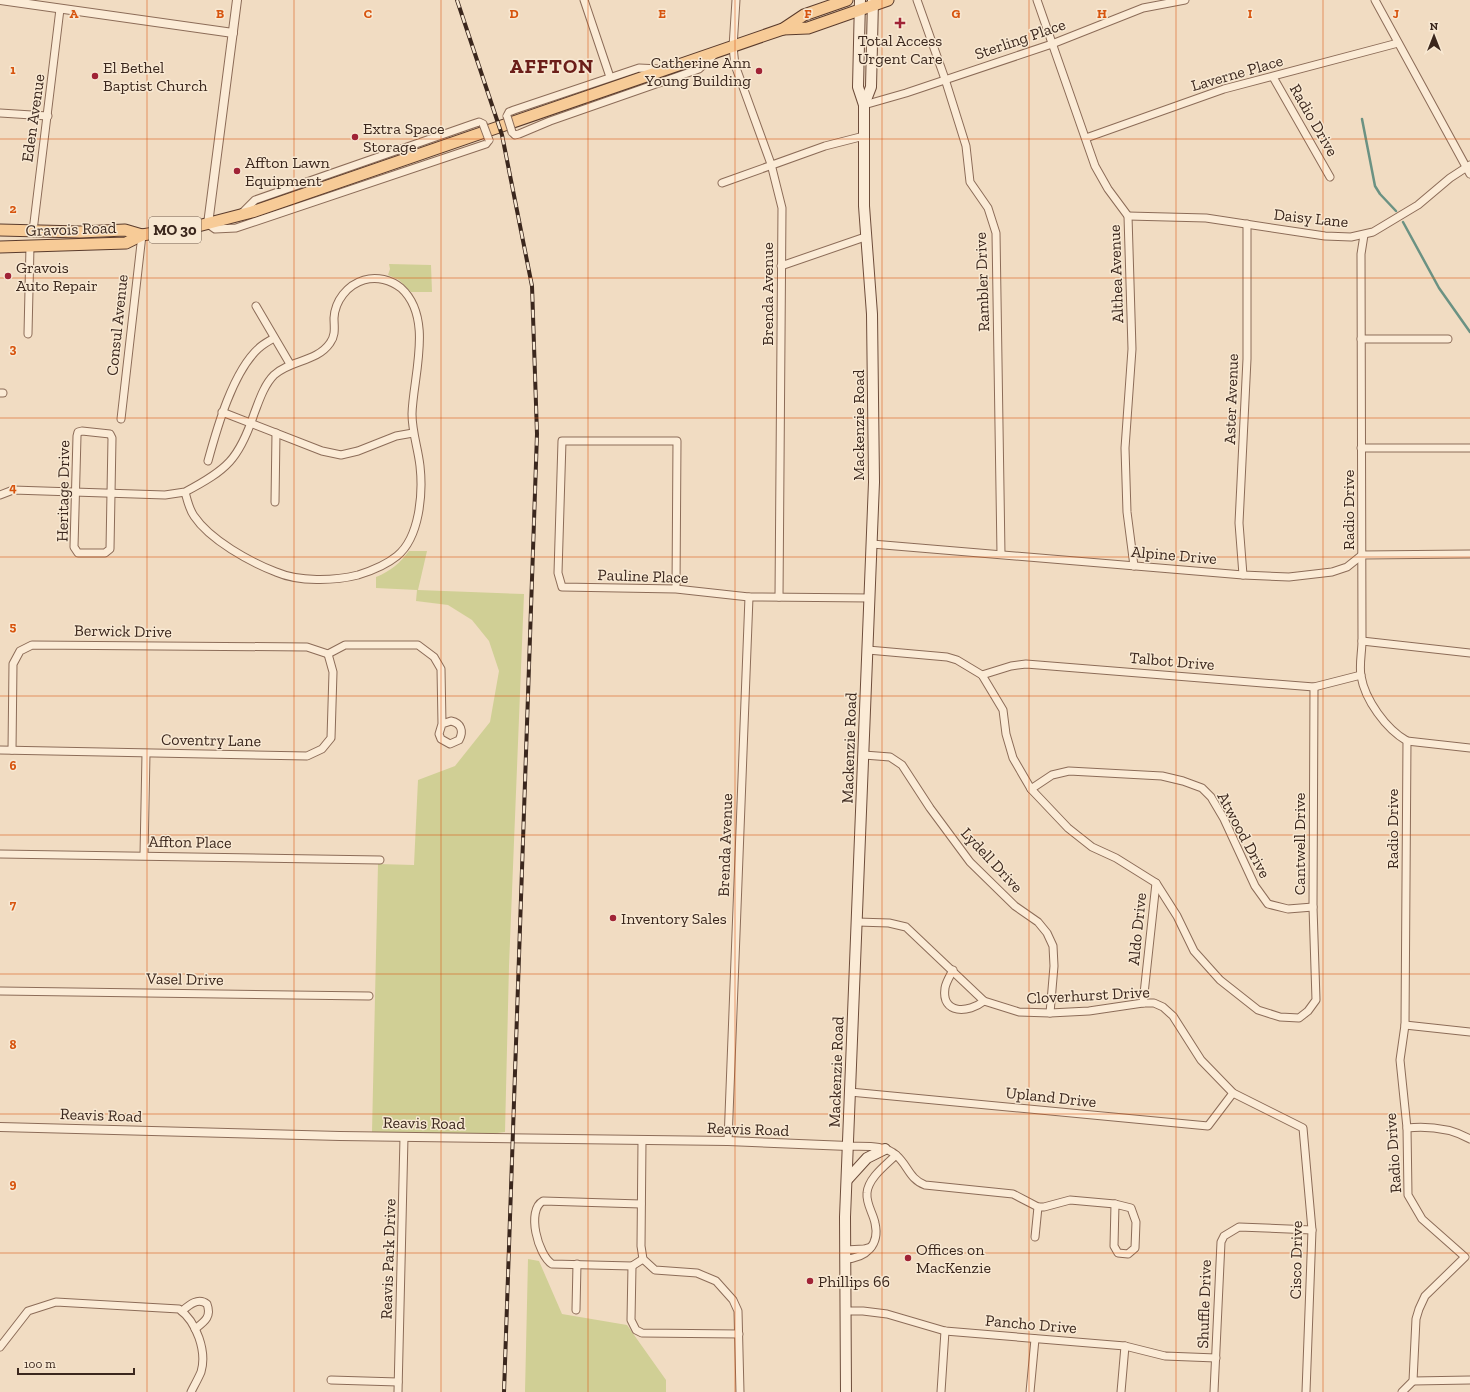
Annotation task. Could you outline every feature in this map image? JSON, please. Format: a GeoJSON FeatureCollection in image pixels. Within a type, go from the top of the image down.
{"type":"FeatureCollection","features":[{"type":"Feature","properties":{"kind":"main road","name":"Gravois Road"},"geometry":{"type":"LineString","coordinates":[[0,247],[126,243],[142,235],[208,224],[238,217],[733,47],[783,29],[804,15],[847,0]]}},
{"type":"Feature","properties":{"kind":"main road","name":"Gravois Road"},"geometry":{"type":"LineString","coordinates":[[783,29],[808,28],[860,5],[888,0]]}},
{"type":"Feature","properties":{"kind":"main road","name":"Mackenzie Road"},"geometry":{"type":"LineString","coordinates":[[864,105],[871,87],[873,3]]}},
{"type":"Feature","properties":{"kind":"main road","name":"Mackenzie Road"},"geometry":{"type":"LineString","coordinates":[[846,1392],[845,1254],[848,1146],[874,482],[872,335],[865,237],[864,105],[858,87],[860,5]]}},
{"type":"Feature","properties":{"kind":"main road","name":"Gravois Road"},"geometry":{"type":"LineString","coordinates":[[0,230],[80,232],[125,230],[142,235]]}},
{"type":"Feature","properties":{"kind":"main road"},"geometry":{"type":"LineString","coordinates":[[847,1180],[867,1158],[885,1149]]}},
{"type":"Feature","properties":{"kind":"street"},"geometry":{"type":"LineString","coordinates":[[0,0],[233,33]]}},
{"type":"Feature","properties":{"kind":"street"},"geometry":{"type":"LineString","coordinates":[[208,224],[237,0]]}},
{"type":"Feature","properties":{"kind":"street"},"geometry":{"type":"LineString","coordinates":[[584,0],[610,77]]}},
{"type":"Feature","properties":{"kind":"street","name":"Brenda Avenue"},"geometry":{"type":"LineString","coordinates":[[736,0],[733,47],[735,65],[771,164],[782,208],[779,597]]}},
{"type":"Feature","properties":{"kind":"street","name":"Rambler Drive"},"geometry":{"type":"LineString","coordinates":[[917,0],[945,79],[966,146],[970,182],[988,208],[996,233],[1001,554]]}},
{"type":"Feature","properties":{"kind":"street","name":"Althea Avenue"},"geometry":{"type":"LineString","coordinates":[[1037,0],[1095,166],[1108,189],[1128,216],[1132,349],[1126,455],[1127,512],[1134,566]]}},
{"type":"Feature","properties":{"kind":"street","name":"Sterling Place"},"geometry":{"type":"LineString","coordinates":[[864,105],[906,93],[1052,44],[1143,8],[1184,0]]}},
{"type":"Feature","properties":{"kind":"street"},"geometry":{"type":"LineString","coordinates":[[1375,0],[1468,166],[1470,174]]}},
{"type":"Feature","properties":{"kind":"street","name":"Eden Avenue"},"geometry":{"type":"LineString","coordinates":[[33,231],[60,9]]}},
{"type":"Feature","properties":{"kind":"street","name":"Laverne Place"},"geometry":{"type":"LineString","coordinates":[[1086,138],[1202,96],[1398,43]]}},
{"type":"Feature","properties":{"kind":"street","name":"Gravois Road"},"geometry":{"type":"LineString","coordinates":[[666,70],[639,68],[509,112],[507,116],[512,132],[519,134],[550,121],[699,69],[717,52]]}},
{"type":"Feature","properties":{"kind":"street","name":"Radio Drive"},"geometry":{"type":"LineString","coordinates":[[1273,77],[1330,177]]}},
{"type":"Feature","properties":{"kind":"street"},"geometry":{"type":"LineString","coordinates":[[0,114],[48,116]]}},
{"type":"Feature","properties":{"kind":"street","name":"Gravois Road"},"geometry":{"type":"LineString","coordinates":[[208,224],[215,229],[227,230],[236,228],[486,144],[489,140],[484,124],[479,122],[255,200],[238,217]]}},
{"type":"Feature","properties":{"kind":"street"},"geometry":{"type":"LineString","coordinates":[[722,183],[771,164],[825,146],[864,136]]}},
{"type":"Feature","properties":{"kind":"street","name":"Daisy Lane"},"geometry":{"type":"LineString","coordinates":[[1128,216],[1206,218],[1325,236],[1351,237],[1373,232],[1418,205],[1450,178],[1468,166]]}},
{"type":"Feature","properties":{"kind":"street","name":"Aster Avenue"},"geometry":{"type":"LineString","coordinates":[[1243,575],[1239,523],[1247,359],[1247,224]]}},
{"type":"Feature","properties":{"kind":"street","name":"Consul Avenue"},"geometry":{"type":"LineString","coordinates":[[121,419],[142,235]]}},
{"type":"Feature","properties":{"kind":"street","name":"Radio Drive"},"geometry":{"type":"LineString","coordinates":[[1364,235],[1361,254],[1360,339],[1362,555],[1362,641],[1360,675],[1368,696],[1384,721],[1399,737],[1407,741],[1405,1025],[1400,1060],[1407,1128],[1408,1195],[1422,1219],[1468,1259],[1425,1296],[1419,1309],[1416,1319],[1413,1380]]}},
{"type":"Feature","properties":{"kind":"street"},"geometry":{"type":"LineString","coordinates":[[781,266],[865,237]]}},
{"type":"Feature","properties":{"kind":"street"},"geometry":{"type":"LineString","coordinates":[[28,334],[30,246]]}},
{"type":"Feature","properties":{"kind":"street"},"geometry":{"type":"LineString","coordinates":[[0,495],[13,490],[165,495],[185,492],[210,478],[228,464],[243,443],[266,386],[274,375],[290,364],[325,350],[332,341],[334,335],[336,307],[347,288],[362,280],[373,278],[388,280],[396,284],[413,303],[417,316],[419,360],[412,414],[413,433],[420,465],[420,493],[416,526],[398,555],[380,566],[351,577],[298,578],[278,573],[256,563],[215,539],[193,516],[185,492]]}},
{"type":"Feature","properties":{"kind":"street"},"geometry":{"type":"LineString","coordinates":[[256,306],[290,364]]}},
{"type":"Feature","properties":{"kind":"street"},"geometry":{"type":"LineString","coordinates":[[208,461],[222,412],[250,358],[259,347],[274,338]]}},
{"type":"Feature","properties":{"kind":"street"},"geometry":{"type":"LineString","coordinates":[[1360,339],[1448,339]]}},
{"type":"Feature","properties":{"kind":"street"},"geometry":{"type":"LineString","coordinates":[[222,412],[322,451],[341,455],[358,452],[396,436],[413,433]]}},
{"type":"Feature","properties":{"kind":"street","name":"Heritage Drive"},"geometry":{"type":"LineString","coordinates":[[78,432],[105,432],[110,434],[112,438],[110,494],[108,552],[78,553],[74,547],[78,432]]}},
{"type":"Feature","properties":{"kind":"street"},"geometry":{"type":"LineString","coordinates":[[275,502],[276,433]]}},
{"type":"Feature","properties":{"kind":"street","name":"Pauline Place"},"geometry":{"type":"LineString","coordinates":[[676,590],[677,441],[562,441],[558,574],[562,587],[676,590],[749,597],[870,598]]}},
{"type":"Feature","properties":{"kind":"street"},"geometry":{"type":"LineString","coordinates":[[1361,448],[1470,448]]}},
{"type":"Feature","properties":{"kind":"street","name":"Alpine Drive"},"geometry":{"type":"LineString","coordinates":[[872,544],[1243,575],[1289,577],[1332,572],[1347,567],[1362,555]]}},
{"type":"Feature","properties":{"kind":"street"},"geometry":{"type":"LineString","coordinates":[[1362,555],[1470,554]]}},
{"type":"Feature","properties":{"kind":"street","name":"Brenda Avenue"},"geometry":{"type":"LineString","coordinates":[[728,1142],[749,597]]}},
{"type":"Feature","properties":{"kind":"street"},"geometry":{"type":"LineString","coordinates":[[1362,641],[1470,652]]}},
{"type":"Feature","properties":{"kind":"street","name":"Berwick Drive"},"geometry":{"type":"LineString","coordinates":[[12,750],[12,664],[20,651],[32,644],[307,647],[328,654]]}},
{"type":"Feature","properties":{"kind":"street"},"geometry":{"type":"LineString","coordinates":[[328,654],[344,645],[418,645],[434,657],[441,669],[442,724]]}},
{"type":"Feature","properties":{"kind":"street"},"geometry":{"type":"LineString","coordinates":[[868,650],[947,657],[957,660],[982,675],[1004,710],[1006,734],[1013,758],[1031,789],[1068,828],[1092,848],[1116,858],[1156,882]]}},
{"type":"Feature","properties":{"kind":"street","name":"Coventry Lane"},"geometry":{"type":"LineString","coordinates":[[0,750],[307,756],[322,749],[331,738],[333,672],[328,654]]}},
{"type":"Feature","properties":{"kind":"street","name":"Talbot Drive"},"geometry":{"type":"LineString","coordinates":[[982,675],[1011,666],[1026,664],[1314,687],[1360,675]]}},
{"type":"Feature","properties":{"kind":"street","name":"Cantwell Drive"},"geometry":{"type":"LineString","coordinates":[[1156,882],[1177,916],[1194,951],[1220,980],[1258,1010],[1280,1017],[1299,1018],[1308,1011],[1316,1000],[1313,907],[1314,687]]}},
{"type":"Feature","properties":{"kind":"street"},"geometry":{"type":"LineString","coordinates":[[1407,741],[1470,748]]}},
{"type":"Feature","properties":{"kind":"street"},"geometry":{"type":"LineString","coordinates":[[144,856],[146,754]]}},
{"type":"Feature","properties":{"kind":"street","name":"Lydell Drive"},"geometry":{"type":"LineString","coordinates":[[864,755],[890,757],[902,765],[930,808],[970,862],[1015,906],[1038,922],[1047,933],[1053,946],[1054,966],[1050,1013]]}},
{"type":"Feature","properties":{"kind":"street","name":"Atwood Drive"},"geometry":{"type":"LineString","coordinates":[[1031,789],[1052,775],[1069,771],[1162,776],[1183,781],[1202,788],[1211,797],[1224,819],[1255,886],[1268,904],[1288,909],[1313,907]]}},
{"type":"Feature","properties":{"kind":"street","name":"Affton Place"},"geometry":{"type":"LineString","coordinates":[[0,854],[380,860]]}},
{"type":"Feature","properties":{"kind":"street","name":"Aldo Drive"},"geometry":{"type":"LineString","coordinates":[[1143,1003],[1156,882]]}},
{"type":"Feature","properties":{"kind":"street","name":"Cloverhurst Drive"},"geometry":{"type":"LineString","coordinates":[[857,922],[889,923],[906,927],[984,1001],[1019,1012],[1050,1013],[1089,1011],[1143,1003],[1154,1003],[1169,1011],[1201,1060],[1233,1093],[1303,1128]]}},
{"type":"Feature","properties":{"kind":"street"},"geometry":{"type":"LineString","coordinates":[[953,970],[945,988],[945,996],[949,1004],[957,1010],[966,1011],[976,1008],[984,1001]]}},
{"type":"Feature","properties":{"kind":"street","name":"Vasel Drive"},"geometry":{"type":"LineString","coordinates":[[0,990],[369,996]]}},
{"type":"Feature","properties":{"kind":"street"},"geometry":{"type":"LineString","coordinates":[[1405,1025],[1470,1032]]}},
{"type":"Feature","properties":{"kind":"street","name":"Upland Drive"},"geometry":{"type":"LineString","coordinates":[[850,1092],[1208,1126],[1233,1093]]}},
{"type":"Feature","properties":{"kind":"street","name":"Reavis Road"},"geometry":{"type":"LineString","coordinates":[[0,1127],[404,1137],[728,1142],[848,1146]]}},
{"type":"Feature","properties":{"kind":"street"},"geometry":{"type":"LineString","coordinates":[[1407,1128],[1430,1127],[1452,1131],[1470,1139]]}},
{"type":"Feature","properties":{"kind":"street","name":"Cisco Drive"},"geometry":{"type":"LineString","coordinates":[[1303,1128],[1312,1230],[1306,1392]]}},
{"type":"Feature","properties":{"kind":"street","name":"Reavis Park Drive"},"geometry":{"type":"LineString","coordinates":[[398,1392],[404,1137]]}},
{"type":"Feature","properties":{"kind":"street"},"geometry":{"type":"LineString","coordinates":[[642,1141],[641,1246],[644,1259],[655,1270],[697,1273],[716,1281],[728,1293],[738,1311],[740,1392]]}},
{"type":"Feature","properties":{"kind":"street"},"geometry":{"type":"LineString","coordinates":[[848,1146],[885,1149],[896,1155],[914,1179],[925,1185],[1013,1194],[1038,1207],[1051,1207],[1070,1200],[1115,1204],[1131,1208],[1135,1216],[1135,1248],[1128,1254],[1118,1253],[1114,1246],[1115,1204]]}},
{"type":"Feature","properties":{"kind":"street"},"geometry":{"type":"LineString","coordinates":[[845,1254],[872,1246],[875,1234],[875,1222],[867,1199],[868,1188],[870,1183],[896,1155]]}},
{"type":"Feature","properties":{"kind":"street"},"geometry":{"type":"LineString","coordinates":[[641,1204],[543,1201],[539,1203],[536,1209],[536,1232],[543,1254],[552,1264],[632,1266],[644,1259]]}},
{"type":"Feature","properties":{"kind":"street"},"geometry":{"type":"LineString","coordinates":[[1035,1237],[1038,1207]]}},
{"type":"Feature","properties":{"kind":"street","name":"Shuffle Drive"},"geometry":{"type":"LineString","coordinates":[[1214,1392],[1221,1242],[1224,1236],[1239,1227],[1312,1230]]}},
{"type":"Feature","properties":{"kind":"street"},"geometry":{"type":"LineString","coordinates":[[576,1310],[577,1264]]}},
{"type":"Feature","properties":{"kind":"street"},"geometry":{"type":"LineString","coordinates":[[632,1266],[631,1320],[636,1330],[642,1333],[739,1334]]}},
{"type":"Feature","properties":{"kind":"street"},"geometry":{"type":"LineString","coordinates":[[0,1348],[28,1311],[56,1302],[181,1310],[197,1301],[204,1301],[207,1304],[209,1311],[207,1320],[195,1329]]}},
{"type":"Feature","properties":{"kind":"street"},"geometry":{"type":"LineString","coordinates":[[181,1310],[195,1329],[203,1351],[201,1371],[191,1392]]}},
{"type":"Feature","properties":{"kind":"street","name":"Pancho Drive"},"geometry":{"type":"LineString","coordinates":[[846,1311],[863,1311],[887,1314],[945,1331],[1125,1346],[1165,1356],[1216,1358]]}},
{"type":"Feature","properties":{"kind":"street"},"geometry":{"type":"LineString","coordinates":[[941,1392],[945,1331]]}},
{"type":"Feature","properties":{"kind":"street"},"geometry":{"type":"LineString","coordinates":[[1030,1392],[1035,1339]]}},
{"type":"Feature","properties":{"kind":"street"},"geometry":{"type":"LineString","coordinates":[[1120,1392],[1125,1346]]}},
{"type":"Feature","properties":{"kind":"street"},"geometry":{"type":"LineString","coordinates":[[331,1380],[398,1382]]}},
{"type":"Feature","properties":{"kind":"street"},"geometry":{"type":"LineString","coordinates":[[1402,1392],[1413,1380],[1470,1380]]}},
{"type":"Feature","properties":{"kind":"shaded area"},"geometry":{"type":"Polygon","coordinates":[[[389,264],[431,265],[432,292],[411,292],[399,280],[388,275],[390,269],[389,264]]]}},
{"type":"Feature","properties":{"kind":"shaded area"},"geometry":{"type":"Polygon","coordinates":[[[409,551],[427,551],[418,590],[524,594],[509,966],[505,1132],[490,1134],[372,1132],[378,864],[414,865],[418,780],[455,766],[490,722],[499,671],[489,641],[472,620],[448,605],[416,601],[417,590],[376,588],[376,577],[395,566],[409,551]]]}},
{"type":"Feature","properties":{"kind":"shaded area"},"geometry":{"type":"Polygon","coordinates":[[[528,1259],[539,1261],[562,1314],[627,1325],[666,1380],[666,1392],[525,1392],[528,1259]]]}},
{"type":"Feature","properties":{"kind":"waterway"},"geometry":{"type":"LineString","coordinates":[[1362,119],[1375,186],[1380,194],[1396,211]]}},
{"type":"Feature","properties":{"kind":"waterway"},"geometry":{"type":"LineString","coordinates":[[1403,222],[1439,288],[1470,332]]}},
{"type":"Feature","properties":{"kind":"railway"},"geometry":{"type":"LineString","coordinates":[[457,0],[502,135],[532,286],[537,434],[504,1392]]}},
{"type":"Feature","properties":{"kind":"place","name":"Total Access Urgent Care"},"geometry":{"type":"Point","coordinates":[900,23]}},
{"type":"Feature","properties":{"kind":"place","name":"Catherine Ann Young Building"},"geometry":{"type":"Point","coordinates":[759,71]}},
{"type":"Feature","properties":{"kind":"place","name":"El Bethel Baptist Church"},"geometry":{"type":"Point","coordinates":[95,76]}},
{"type":"Feature","properties":{"kind":"place","name":"Extra Space Storage"},"geometry":{"type":"Point","coordinates":[355,137]}},
{"type":"Feature","properties":{"kind":"place","name":"Affton Lawn Equipment"},"geometry":{"type":"Point","coordinates":[237,171]}},
{"type":"Feature","properties":{"kind":"place","name":"Gravois Auto Repair"},"geometry":{"type":"Point","coordinates":[8,276]}},
{"type":"Feature","properties":{"kind":"place","name":"Inventory Sales"},"geometry":{"type":"Point","coordinates":[613,918]}},
{"type":"Feature","properties":{"kind":"place","name":"Offices on MacKenzie"},"geometry":{"type":"Point","coordinates":[908,1258]}},
{"type":"Feature","properties":{"kind":"place","name":"Phillips 66"},"geometry":{"type":"Point","coordinates":[810,1281]}},
{"type":"Feature","properties":{"kind":"district","name":"AFFTON"},"geometry":{"type":"Point","coordinates":[552,66]}}]}
